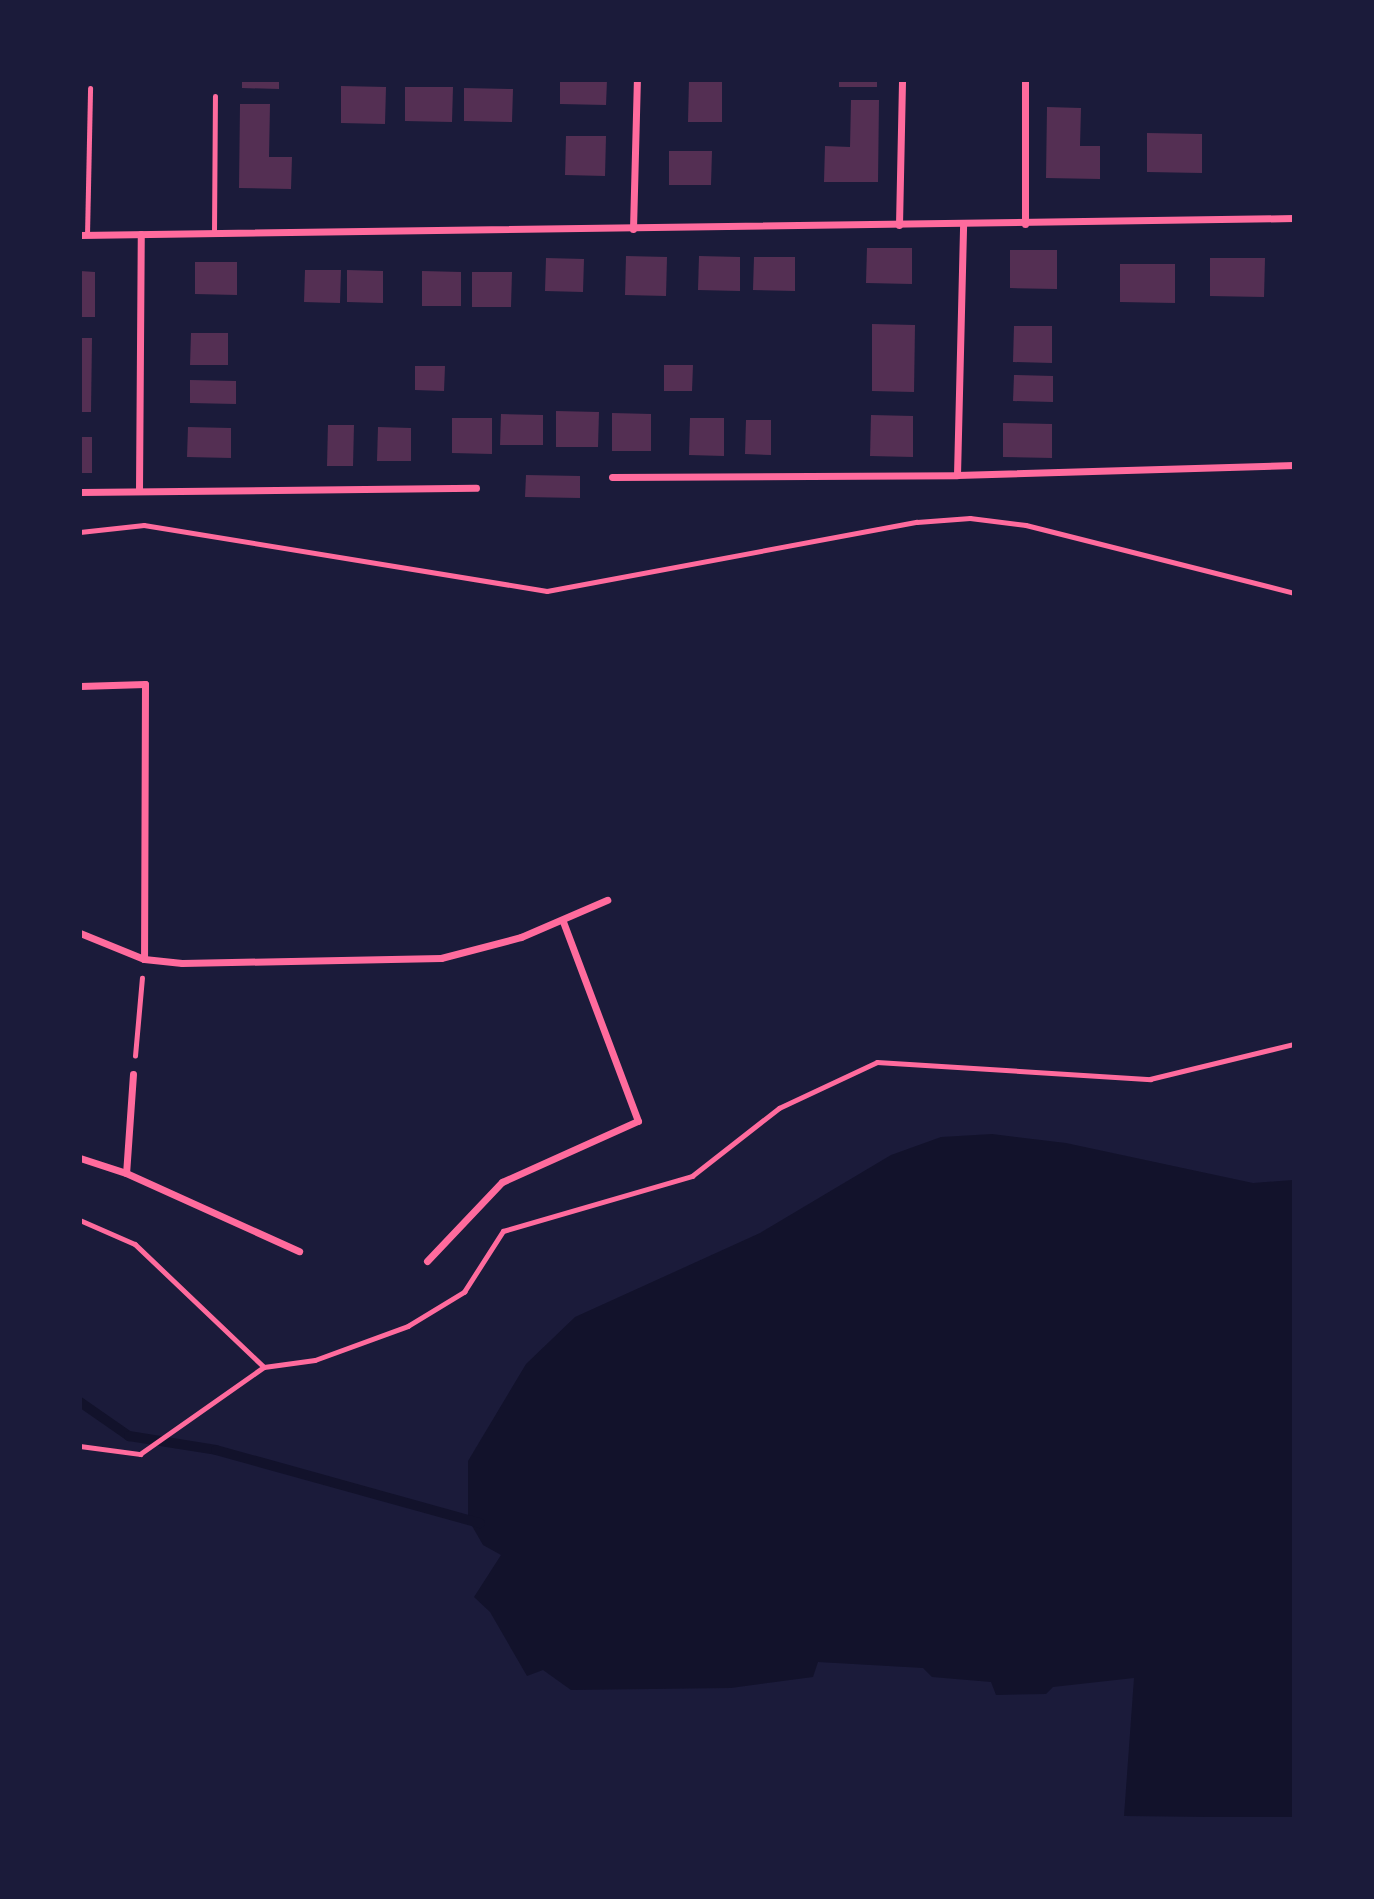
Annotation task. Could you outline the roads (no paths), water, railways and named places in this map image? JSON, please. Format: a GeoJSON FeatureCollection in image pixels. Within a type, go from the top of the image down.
{"type":"FeatureCollection","features":[{"type":"Feature","properties":{"kind":"street"},"geometry":{"type":"LineString","coordinates":[[633,229],[637,80]]}},
{"type":"Feature","properties":{"kind":"street"},"geometry":{"type":"LineString","coordinates":[[899,225],[902,80]]}},
{"type":"Feature","properties":{"kind":"street"},"geometry":{"type":"LineString","coordinates":[[1025,80],[1025,224]]}},
{"type":"Feature","properties":{"kind":"street"},"geometry":{"type":"LineString","coordinates":[[84,235],[963,225],[1293,218]]}},
{"type":"Feature","properties":{"kind":"street"},"geometry":{"type":"LineString","coordinates":[[957,475],[963,225]]}},
{"type":"Feature","properties":{"kind":"street"},"geometry":{"type":"LineString","coordinates":[[139,490],[141,234]]}},
{"type":"Feature","properties":{"kind":"street"},"geometry":{"type":"LineString","coordinates":[[612,477],[957,475],[1293,465]]}},
{"type":"Feature","properties":{"kind":"street"},"geometry":{"type":"LineString","coordinates":[[80,492],[476,488]]}},
{"type":"Feature","properties":{"kind":"street"},"geometry":{"type":"LineString","coordinates":[[80,686],[145,684],[144,959]]}},
{"type":"Feature","properties":{"kind":"street"},"geometry":{"type":"LineString","coordinates":[[80,933],[144,959],[442,958],[564,921],[607,900]]}},
{"type":"Feature","properties":{"kind":"street"},"geometry":{"type":"LineString","coordinates":[[427,1261],[502,1182],[638,1121],[564,921]]}},
{"type":"Feature","properties":{"kind":"street"},"geometry":{"type":"LineString","coordinates":[[126,1173],[133,1074]]}},
{"type":"Feature","properties":{"kind":"street"},"geometry":{"type":"LineString","coordinates":[[80,1158],[126,1173],[299,1251]]}},
{"type":"Feature","properties":{"kind":"lane"},"geometry":{"type":"LineString","coordinates":[[84,235],[90,88]]}},
{"type":"Feature","properties":{"kind":"lane"},"geometry":{"type":"LineString","coordinates":[[214,233],[215,96]]}},
{"type":"Feature","properties":{"kind":"waterway"},"geometry":{"type":"LineString","coordinates":[[80,1402],[129,1436],[216,1450],[480,1523]]}}]}
